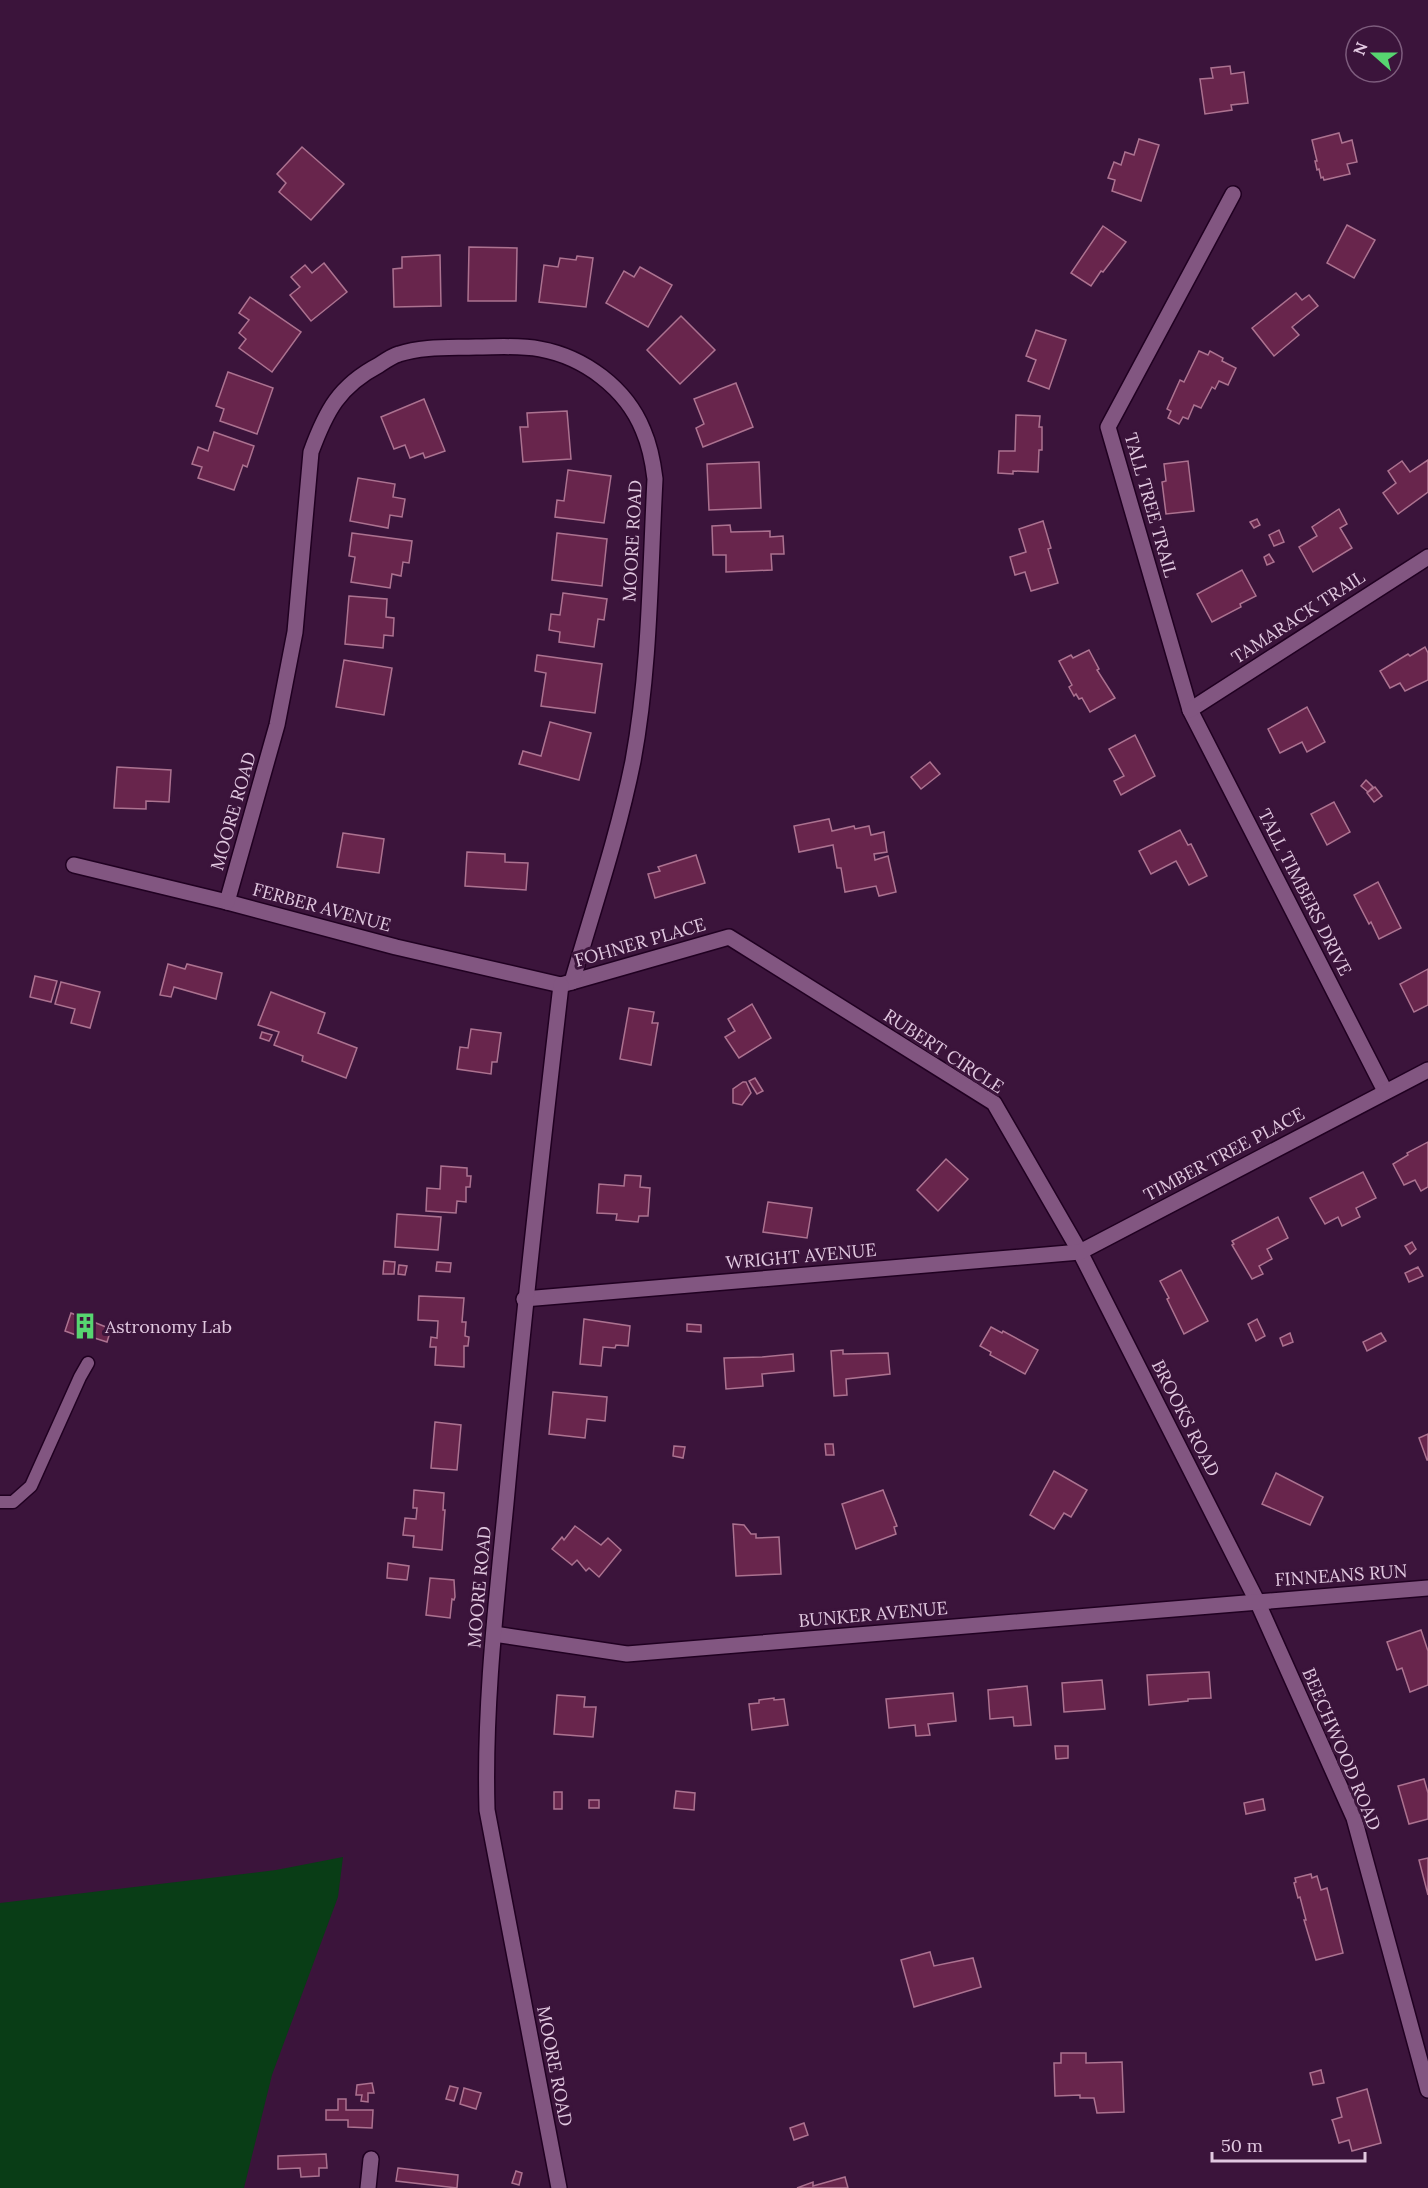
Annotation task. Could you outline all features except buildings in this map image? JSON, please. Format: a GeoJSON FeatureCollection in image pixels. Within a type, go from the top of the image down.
{"type":"FeatureCollection","features":[{"type":"Feature","properties":{"kind":"street","name":"TALL TREE TRAIL"},"geometry":{"type":"LineString","coordinates":[[1190,710],[1108,427],[1233,194]]}},
{"type":"Feature","properties":{"kind":"street","name":"MOORE ROAD"},"geometry":{"type":"LineString","coordinates":[[227,902],[277,725],[295,632],[311,452],[332,402],[360,375],[398,354],[433,348],[539,349],[585,364],[610,384],[629,406],[643,428],[651,452],[656,479],[644,684],[633,761],[617,823],[567,983],[524,1299],[485,1761],[487,1810],[559,2188]]}},
{"type":"Feature","properties":{"kind":"street","name":"TAMARACK TRAIL"},"geometry":{"type":"LineString","coordinates":[[1190,710],[1428,557]]}},
{"type":"Feature","properties":{"kind":"street","name":"TALL TIMBERS DRIVE"},"geometry":{"type":"LineString","coordinates":[[1190,710],[1385,1091]]}},
{"type":"Feature","properties":{"kind":"street","name":"FERBER AVENUE"},"geometry":{"type":"LineString","coordinates":[[74,865],[227,902],[396,947],[567,983]]}},
{"type":"Feature","properties":{"kind":"street","name":"FOHNER PLACE"},"geometry":{"type":"LineString","coordinates":[[567,983],[729,937]]}},
{"type":"Feature","properties":{"kind":"street","name":"RUBERT CIRCLE"},"geometry":{"type":"LineString","coordinates":[[729,937],[994,1103],[1080,1252]]}},
{"type":"Feature","properties":{"kind":"street","name":"TIMBER TREE PLACE"},"geometry":{"type":"LineString","coordinates":[[1080,1252],[1428,1070]]}},
{"type":"Feature","properties":{"kind":"street","name":"WRIGHT AVENUE"},"geometry":{"type":"LineString","coordinates":[[524,1299],[1080,1252]]}},
{"type":"Feature","properties":{"kind":"street","name":"BROOKS ROAD"},"geometry":{"type":"LineString","coordinates":[[1080,1252],[1257,1601]]}},
{"type":"Feature","properties":{"kind":"street","name":"FINNEANS RUN"},"geometry":{"type":"LineString","coordinates":[[1257,1601],[1428,1588]]}},
{"type":"Feature","properties":{"kind":"street","name":"BUNKER AVENUE"},"geometry":{"type":"LineString","coordinates":[[494,1634],[627,1654],[1257,1601]]}},
{"type":"Feature","properties":{"kind":"street","name":"BEECHWOOD ROAD"},"geometry":{"type":"LineString","coordinates":[[1257,1601],[1354,1818],[1428,2090]]}},
{"type":"Feature","properties":{"kind":"street"},"geometry":{"type":"LineString","coordinates":[[368,2188],[371,2159]]}},
{"type":"Feature","properties":{"kind":"lane"},"geometry":{"type":"LineString","coordinates":[[0,1502],[13,1502],[31,1486],[88,1363]]}},
{"type":"Feature","properties":{"kind":"green space"},"geometry":{"type":"Polygon","coordinates":[[[343,1857],[338,1897],[272,2075],[244,2188],[0,2188],[0,1903],[276,1870],[343,1857]]]}},
{"type":"Feature","properties":{"kind":"place","name":"Astronomy Lab"},"geometry":{"type":"Point","coordinates":[85,1326]}}]}
